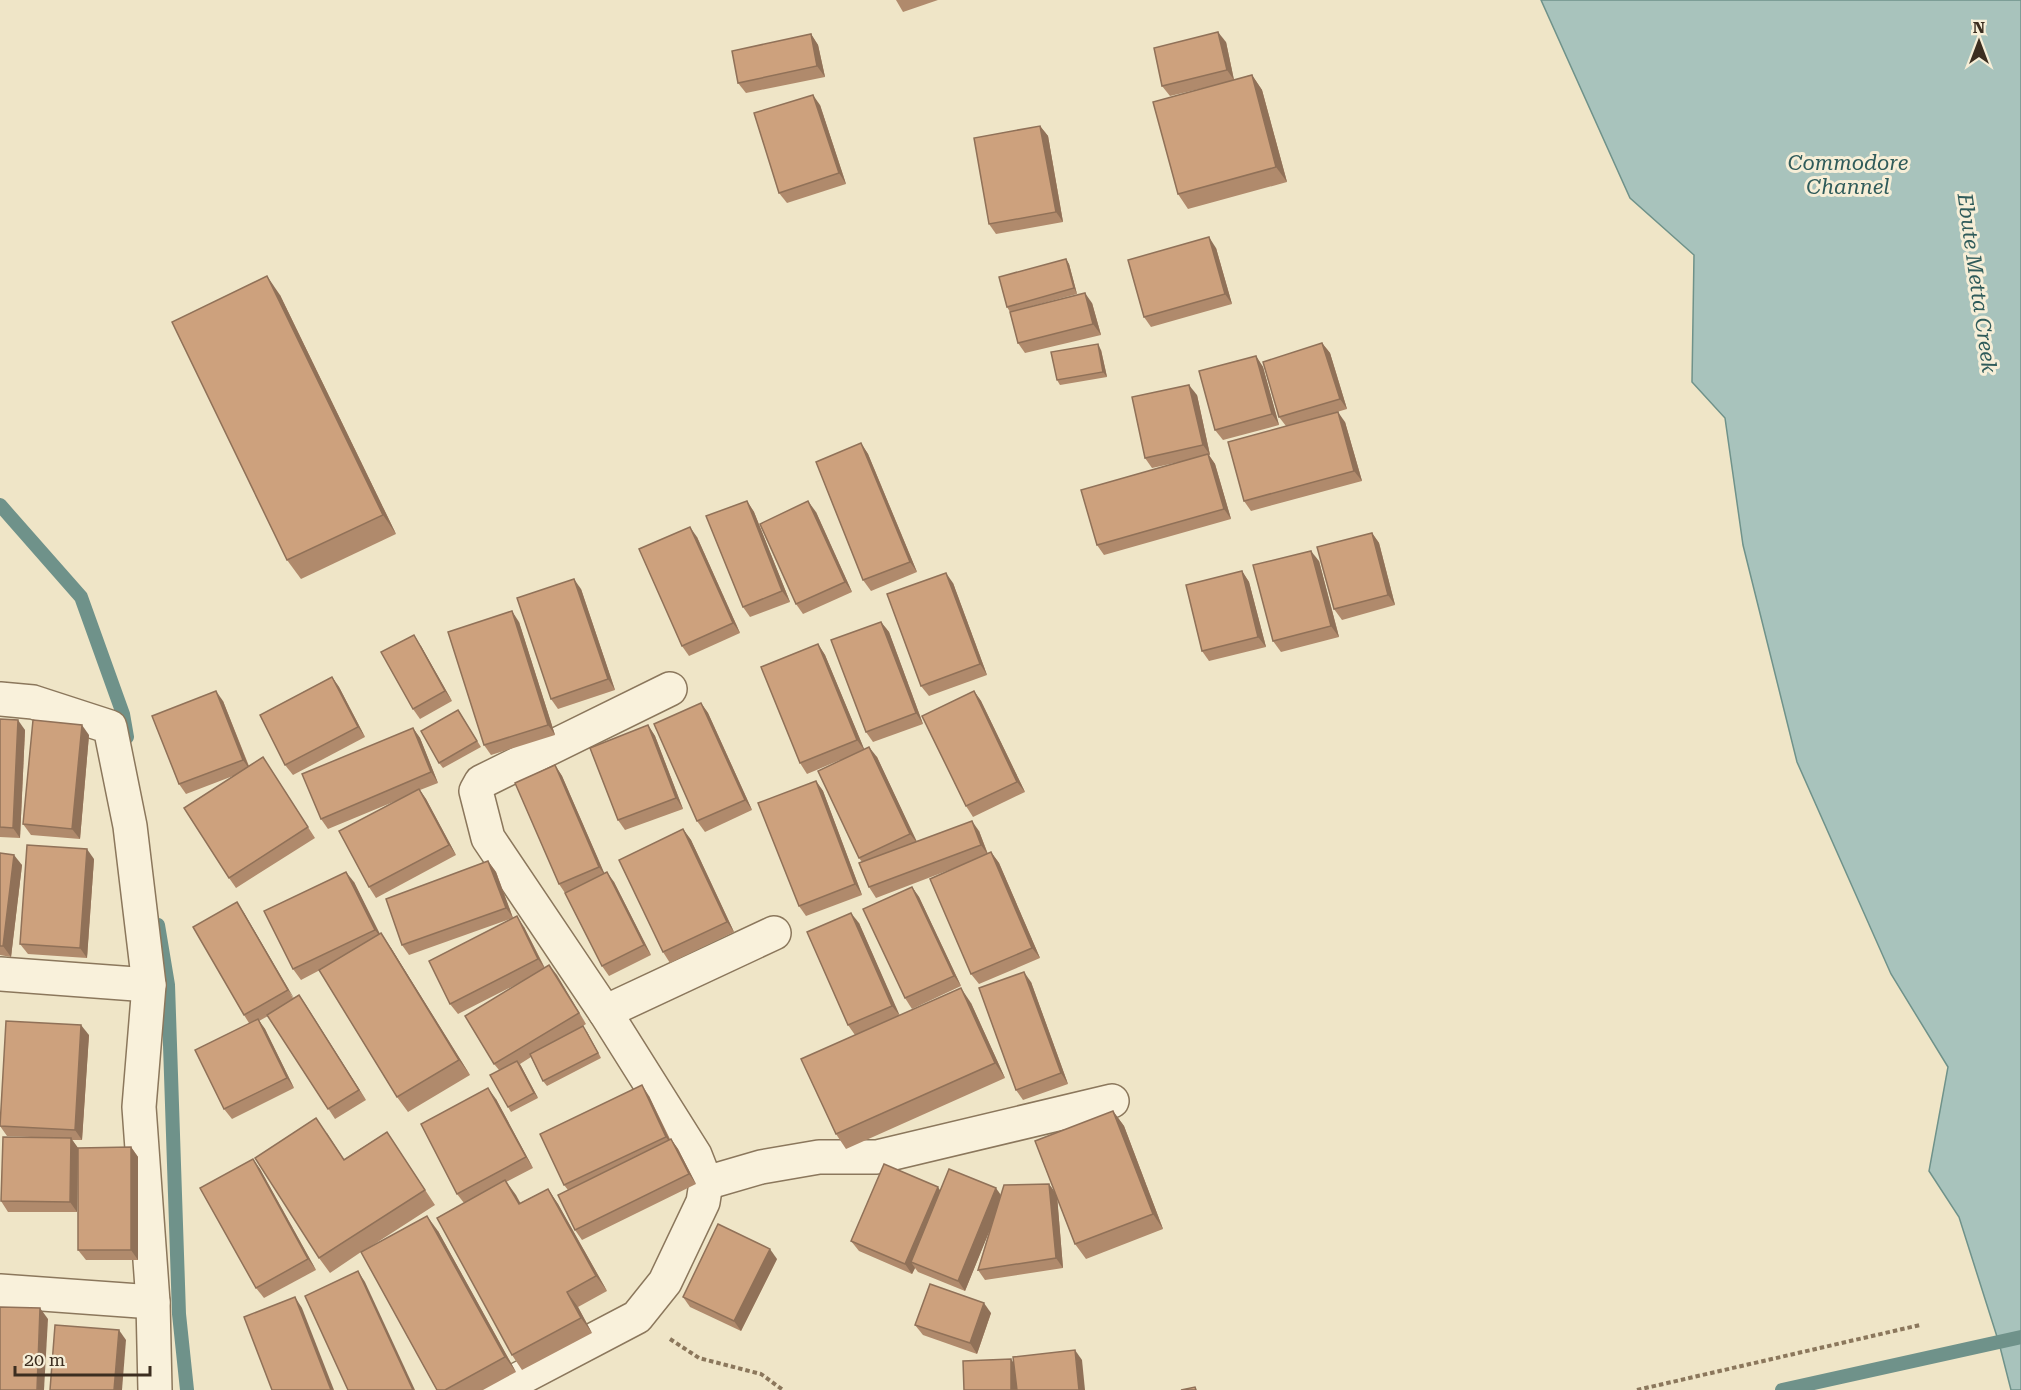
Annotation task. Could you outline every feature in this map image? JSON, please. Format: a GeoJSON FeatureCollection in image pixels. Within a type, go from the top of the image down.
{"type":"FeatureCollection","features":[{"type":"Feature","properties":{"kind":"street"},"geometry":{"type":"LineString","coordinates":[[498,1390],[637,1317],[665,1282],[703,1202],[706,1184],[695,1155],[605,1012],[488,838],[476,791],[481,782],[670,689]]}},
{"type":"Feature","properties":{"kind":"street"},"geometry":{"type":"LineString","coordinates":[[0,699],[33,702],[110,727],[130,826],[149,985],[139,1107],[153,1302],[155,1390]]}},
{"type":"Feature","properties":{"kind":"street"},"geometry":{"type":"LineString","coordinates":[[605,1012],[774,933]]}},
{"type":"Feature","properties":{"kind":"street"},"geometry":{"type":"LineString","coordinates":[[0,974],[149,985]]}},
{"type":"Feature","properties":{"kind":"street"},"geometry":{"type":"LineString","coordinates":[[706,1184],[761,1167],[819,1157],[877,1157],[1112,1101]]}},
{"type":"Feature","properties":{"kind":"street"},"geometry":{"type":"LineString","coordinates":[[0,1291],[153,1302]]}},
{"type":"Feature","properties":{"kind":"path"},"geometry":{"type":"LineString","coordinates":[[637,1317],[699,1358],[761,1374],[783,1390]]}},
{"type":"Feature","properties":{"kind":"path"},"geometry":{"type":"LineString","coordinates":[[1637,1390],[1920,1325]]}},
{"type":"Feature","properties":{"kind":"water","name":"Commodore Channel"},"geometry":{"type":"Polygon","coordinates":[[[1541,0],[2021,0],[2021,1390],[2011,1390],[1999,1343],[1959,1217],[1929,1171],[1948,1067],[1891,974],[1797,762],[1743,545],[1725,418],[1692,382],[1694,255],[1630,198],[1541,0]]]}},
{"type":"Feature","properties":{"kind":"building"},"geometry":{"type":"Polygon","coordinates":[[[1218,32],[1227,70],[1162,86],[1154,48],[1218,32]]]}},
{"type":"Feature","properties":{"kind":"building"},"geometry":{"type":"Polygon","coordinates":[[[811,34],[817,66],[738,83],[732,51],[811,34]]]}},
{"type":"Feature","properties":{"kind":"building"},"geometry":{"type":"Polygon","coordinates":[[[1252,75],[1276,167],[1178,194],[1153,102],[1252,75]]]}},
{"type":"Feature","properties":{"kind":"building"},"geometry":{"type":"Polygon","coordinates":[[[813,95],[839,173],[779,193],[754,113],[813,95]]]}},
{"type":"Feature","properties":{"kind":"building"},"geometry":{"type":"Polygon","coordinates":[[[1040,126],[1056,212],[989,224],[974,138],[1040,126]]]}},
{"type":"Feature","properties":{"kind":"building"},"geometry":{"type":"Polygon","coordinates":[[[1209,237],[1225,294],[1144,317],[1128,260],[1209,237]]]}},
{"type":"Feature","properties":{"kind":"building"},"geometry":{"type":"Polygon","coordinates":[[[1066,259],[1074,288],[1007,307],[999,277],[1066,259]]]}},
{"type":"Feature","properties":{"kind":"building"},"geometry":{"type":"Polygon","coordinates":[[[267,276],[383,515],[287,560],[172,322],[267,276]]]}},
{"type":"Feature","properties":{"kind":"building"},"geometry":{"type":"Polygon","coordinates":[[[1085,293],[1093,324],[1018,343],[1010,312],[1085,293]]]}},
{"type":"Feature","properties":{"kind":"building"},"geometry":{"type":"Polygon","coordinates":[[[1322,343],[1340,399],[1279,417],[1263,362],[1322,343]]]}},
{"type":"Feature","properties":{"kind":"building"},"geometry":{"type":"Polygon","coordinates":[[[1098,344],[1103,372],[1057,380],[1051,352],[1098,344]]]}},
{"type":"Feature","properties":{"kind":"building"},"geometry":{"type":"Polygon","coordinates":[[[1256,356],[1272,414],[1215,430],[1199,371],[1256,356]]]}},
{"type":"Feature","properties":{"kind":"building"},"geometry":{"type":"Polygon","coordinates":[[[1189,385],[1203,445],[1145,458],[1132,397],[1189,385]]]}},
{"type":"Feature","properties":{"kind":"building"},"geometry":{"type":"Polygon","coordinates":[[[1338,412],[1354,471],[1244,501],[1228,442],[1338,412]]]}},
{"type":"Feature","properties":{"kind":"building"},"geometry":{"type":"Polygon","coordinates":[[[861,443],[910,562],[863,580],[816,462],[861,443]]]}},
{"type":"Feature","properties":{"kind":"building"},"geometry":{"type":"Polygon","coordinates":[[[1208,454],[1224,509],[1097,545],[1081,490],[1208,454]]]}},
{"type":"Feature","properties":{"kind":"building"},"geometry":{"type":"Polygon","coordinates":[[[747,501],[782,591],[743,607],[706,516],[747,501]]]}},
{"type":"Feature","properties":{"kind":"building"},"geometry":{"type":"Polygon","coordinates":[[[808,501],[845,582],[796,604],[760,524],[808,501]]]}},
{"type":"Feature","properties":{"kind":"building"},"geometry":{"type":"Polygon","coordinates":[[[690,527],[733,623],[682,646],[639,549],[690,527]]]}},
{"type":"Feature","properties":{"kind":"building"},"geometry":{"type":"Polygon","coordinates":[[[1372,533],[1388,595],[1334,609],[1317,547],[1372,533]]]}},
{"type":"Feature","properties":{"kind":"building"},"geometry":{"type":"Polygon","coordinates":[[[1311,551],[1331,626],[1273,641],[1253,565],[1311,551]]]}},
{"type":"Feature","properties":{"kind":"building"},"geometry":{"type":"Polygon","coordinates":[[[1242,571],[1258,637],[1202,651],[1186,585],[1242,571]]]}},
{"type":"Feature","properties":{"kind":"building"},"geometry":{"type":"Polygon","coordinates":[[[946,573],[980,664],[921,686],[887,594],[946,573]]]}},
{"type":"Feature","properties":{"kind":"building"},"geometry":{"type":"Polygon","coordinates":[[[574,579],[608,679],[551,699],[517,598],[574,579]]]}},
{"type":"Feature","properties":{"kind":"building"},"geometry":{"type":"Polygon","coordinates":[[[512,611],[548,725],[484,745],[448,632],[512,611]]]}},
{"type":"Feature","properties":{"kind":"building"},"geometry":{"type":"Polygon","coordinates":[[[881,622],[916,713],[866,732],[831,640],[881,622]]]}},
{"type":"Feature","properties":{"kind":"building"},"geometry":{"type":"Polygon","coordinates":[[[414,635],[445,691],[413,709],[381,652],[414,635]]]}},
{"type":"Feature","properties":{"kind":"building"},"geometry":{"type":"Polygon","coordinates":[[[818,644],[857,740],[800,763],[761,667],[818,644]]]}},
{"type":"Feature","properties":{"kind":"building"},"geometry":{"type":"Polygon","coordinates":[[[332,677],[358,727],[285,765],[260,715],[332,677]]]}},
{"type":"Feature","properties":{"kind":"building"},"geometry":{"type":"Polygon","coordinates":[[[216,691],[243,760],[179,784],[152,716],[216,691]]]}},
{"type":"Feature","properties":{"kind":"building"},"geometry":{"type":"Polygon","coordinates":[[[974,691],[1017,782],[966,806],[922,716],[974,691]]]}},
{"type":"Feature","properties":{"kind":"building"},"geometry":{"type":"Polygon","coordinates":[[[701,703],[745,800],[697,821],[654,724],[701,703]]]}},
{"type":"Feature","properties":{"kind":"building"},"geometry":{"type":"Polygon","coordinates":[[[458,710],[477,741],[439,763],[421,731],[458,710]]]}},
{"type":"Feature","properties":{"kind":"building"},"geometry":{"type":"Polygon","coordinates":[[[0,719],[18,720],[13,828],[0,827],[0,719]]]}},
{"type":"Feature","properties":{"kind":"building"},"geometry":{"type":"Polygon","coordinates":[[[33,720],[82,725],[72,829],[23,824],[33,720]]]}},
{"type":"Feature","properties":{"kind":"building"},"geometry":{"type":"Polygon","coordinates":[[[648,725],[676,798],[618,820],[590,748],[648,725]]]}},
{"type":"Feature","properties":{"kind":"building"},"geometry":{"type":"Polygon","coordinates":[[[413,728],[431,772],[321,819],[302,774],[413,728]]]}},
{"type":"Feature","properties":{"kind":"building"},"geometry":{"type":"Polygon","coordinates":[[[869,747],[910,834],[859,858],[818,771],[869,747]]]}},
{"type":"Feature","properties":{"kind":"building"},"geometry":{"type":"Polygon","coordinates":[[[263,757],[308,827],[229,878],[184,808],[263,757]]]}},
{"type":"Feature","properties":{"kind":"building"},"geometry":{"type":"Polygon","coordinates":[[[555,765],[599,867],[559,884],[515,783],[555,765]]]}},
{"type":"Feature","properties":{"kind":"building"},"geometry":{"type":"Polygon","coordinates":[[[816,781],[855,884],[799,906],[758,803],[816,781]]]}},
{"type":"Feature","properties":{"kind":"building"},"geometry":{"type":"Polygon","coordinates":[[[419,789],[449,845],[369,887],[339,831],[419,789]]]}},
{"type":"Feature","properties":{"kind":"building"},"geometry":{"type":"Polygon","coordinates":[[[972,821],[981,845],[869,887],[859,863],[972,821]]]}},
{"type":"Feature","properties":{"kind":"building"},"geometry":{"type":"Polygon","coordinates":[[[683,829],[727,922],[663,952],[619,860],[683,829]]]}},
{"type":"Feature","properties":{"kind":"building"},"geometry":{"type":"Polygon","coordinates":[[[27,845],[87,849],[80,948],[20,944],[27,845]]]}},
{"type":"Feature","properties":{"kind":"building"},"geometry":{"type":"Polygon","coordinates":[[[991,852],[1032,948],[971,974],[930,879],[991,852]]]}},
{"type":"Feature","properties":{"kind":"building"},"geometry":{"type":"Polygon","coordinates":[[[0,853],[14,855],[3,946],[0,946],[0,853]]]}},
{"type":"Feature","properties":{"kind":"building"},"geometry":{"type":"Polygon","coordinates":[[[488,861],[506,908],[402,945],[386,899],[488,861]]]}},
{"type":"Feature","properties":{"kind":"building"},"geometry":{"type":"Polygon","coordinates":[[[346,872],[375,930],[293,969],[264,911],[346,872]]]}},
{"type":"Feature","properties":{"kind":"building"},"geometry":{"type":"Polygon","coordinates":[[[607,872],[644,945],[602,966],[565,893],[607,872]]]}},
{"type":"Feature","properties":{"kind":"building"},"geometry":{"type":"Polygon","coordinates":[[[912,887],[954,976],[905,998],[863,909],[912,887]]]}},
{"type":"Feature","properties":{"kind":"building"},"geometry":{"type":"Polygon","coordinates":[[[237,902],[288,990],[244,1015],[193,927],[237,902]]]}},
{"type":"Feature","properties":{"kind":"building"},"geometry":{"type":"Polygon","coordinates":[[[851,913],[892,1006],[848,1025],[807,932],[851,913]]]}},
{"type":"Feature","properties":{"kind":"building"},"geometry":{"type":"Polygon","coordinates":[[[517,916],[538,959],[450,1004],[429,961],[517,916]]]}},
{"type":"Feature","properties":{"kind":"building"},"geometry":{"type":"Polygon","coordinates":[[[381,933],[459,1060],[397,1097],[319,970],[381,933]]]}},
{"type":"Feature","properties":{"kind":"building"},"geometry":{"type":"Polygon","coordinates":[[[549,965],[579,1013],[494,1064],[465,1016],[549,965]]]}},
{"type":"Feature","properties":{"kind":"building"},"geometry":{"type":"Polygon","coordinates":[[[1024,972],[1061,1073],[1016,1090],[979,988],[1024,972]]]}},
{"type":"Feature","properties":{"kind":"building"},"geometry":{"type":"Polygon","coordinates":[[[961,988],[995,1063],[836,1134],[801,1059],[961,988]]]}},
{"type":"Feature","properties":{"kind":"building"},"geometry":{"type":"Polygon","coordinates":[[[299,995],[359,1090],[328,1109],[267,1015],[299,995]]]}},
{"type":"Feature","properties":{"kind":"building"},"geometry":{"type":"Polygon","coordinates":[[[258,1019],[287,1078],[224,1109],[195,1050],[258,1019]]]}},
{"type":"Feature","properties":{"kind":"building"},"geometry":{"type":"Polygon","coordinates":[[[6,1021],[81,1025],[75,1130],[0,1126],[6,1021]]]}},
{"type":"Feature","properties":{"kind":"building"},"geometry":{"type":"Polygon","coordinates":[[[583,1026],[598,1053],[543,1081],[530,1054],[583,1026]]]}},
{"type":"Feature","properties":{"kind":"building"},"geometry":{"type":"Polygon","coordinates":[[[517,1061],[534,1093],[508,1107],[490,1075],[517,1061]]]}},
{"type":"Feature","properties":{"kind":"building"},"geometry":{"type":"Polygon","coordinates":[[[642,1085],[666,1137],[564,1185],[540,1134],[642,1085]]]}},
{"type":"Feature","properties":{"kind":"building"},"geometry":{"type":"Polygon","coordinates":[[[488,1088],[526,1157],[457,1194],[421,1124],[488,1088]]]}},
{"type":"Feature","properties":{"kind":"building"},"geometry":{"type":"Polygon","coordinates":[[[1113,1111],[1153,1214],[1075,1244],[1035,1141],[1113,1111]]]}},
{"type":"Feature","properties":{"kind":"building"},"geometry":{"type":"Polygon","coordinates":[[[316,1118],[344,1160],[387,1132],[425,1190],[319,1258],[255,1158],[316,1118]]]}},
{"type":"Feature","properties":{"kind":"building"},"geometry":{"type":"Polygon","coordinates":[[[3,1137],[71,1138],[70,1202],[1,1201],[3,1137]]]}},
{"type":"Feature","properties":{"kind":"building"},"geometry":{"type":"Polygon","coordinates":[[[671,1139],[689,1174],[575,1230],[558,1195],[671,1139]]]}},
{"type":"Feature","properties":{"kind":"building"},"geometry":{"type":"Polygon","coordinates":[[[131,1147],[131,1250],[78,1250],[78,1148],[131,1147]]]}},
{"type":"Feature","properties":{"kind":"building"},"geometry":{"type":"Polygon","coordinates":[[[253,1159],[308,1259],[256,1288],[200,1188],[253,1159]]]}},
{"type":"Feature","properties":{"kind":"building"},"geometry":{"type":"Polygon","coordinates":[[[884,1164],[938,1187],[905,1264],[851,1241],[884,1164]]]}},
{"type":"Feature","properties":{"kind":"building"},"geometry":{"type":"Polygon","coordinates":[[[949,1169],[996,1188],[958,1281],[911,1262],[949,1169]]]}},
{"type":"Feature","properties":{"kind":"building"},"geometry":{"type":"Polygon","coordinates":[[[505,1180],[519,1204],[548,1189],[596,1276],[567,1292],[581,1318],[512,1355],[437,1218],[505,1180]]]}},
{"type":"Feature","properties":{"kind":"building"},"geometry":{"type":"Polygon","coordinates":[[[1049,1184],[1056,1258],[978,1270],[1004,1185],[1049,1184]]]}},
{"type":"Feature","properties":{"kind":"building"},"geometry":{"type":"Polygon","coordinates":[[[427,1216],[505,1357],[445,1390],[437,1390],[361,1252],[427,1216]]]}},
{"type":"Feature","properties":{"kind":"building"},"geometry":{"type":"Polygon","coordinates":[[[718,1224],[770,1249],[734,1321],[683,1297],[718,1224]]]}},
{"type":"Feature","properties":{"kind":"building"},"geometry":{"type":"Polygon","coordinates":[[[358,1271],[413,1390],[348,1390],[305,1296],[358,1271]]]}},
{"type":"Feature","properties":{"kind":"building"},"geometry":{"type":"Polygon","coordinates":[[[930,1284],[984,1303],[970,1343],[915,1325],[930,1284]]]}},
{"type":"Feature","properties":{"kind":"building"},"geometry":{"type":"Polygon","coordinates":[[[295,1297],[331,1390],[272,1390],[244,1317],[295,1297]]]}},
{"type":"Feature","properties":{"kind":"building"},"geometry":{"type":"Polygon","coordinates":[[[0,1307],[40,1308],[37,1390],[0,1390],[0,1307]]]}},
{"type":"Feature","properties":{"kind":"building"},"geometry":{"type":"Polygon","coordinates":[[[55,1325],[119,1330],[114,1390],[50,1390],[55,1325]]]}},
{"type":"Feature","properties":{"kind":"building"},"geometry":{"type":"Polygon","coordinates":[[[1075,1350],[1079,1390],[1017,1390],[1013,1357],[1075,1350]]]}},
{"type":"Feature","properties":{"kind":"building"},"geometry":{"type":"Polygon","coordinates":[[[1011,1359],[1011,1390],[964,1390],[963,1361],[1011,1359]]]}},
{"type":"Feature","properties":{"kind":"waterway"},"geometry":{"type":"LineString","coordinates":[[0,505],[81,597],[123,714],[127,737]]}},
{"type":"Feature","properties":{"kind":"waterway"},"geometry":{"type":"LineString","coordinates":[[158,925],[168,985],[179,1314],[187,1390]]}},
{"type":"Feature","properties":{"kind":"waterway"},"geometry":{"type":"LineString","coordinates":[[1782,1390],[2021,1337]]}},
{"type":"Feature","properties":{"kind":"water label","name":"Ebute Metta Creek"},"geometry":{"type":"Point","coordinates":[1977,283]}}]}
